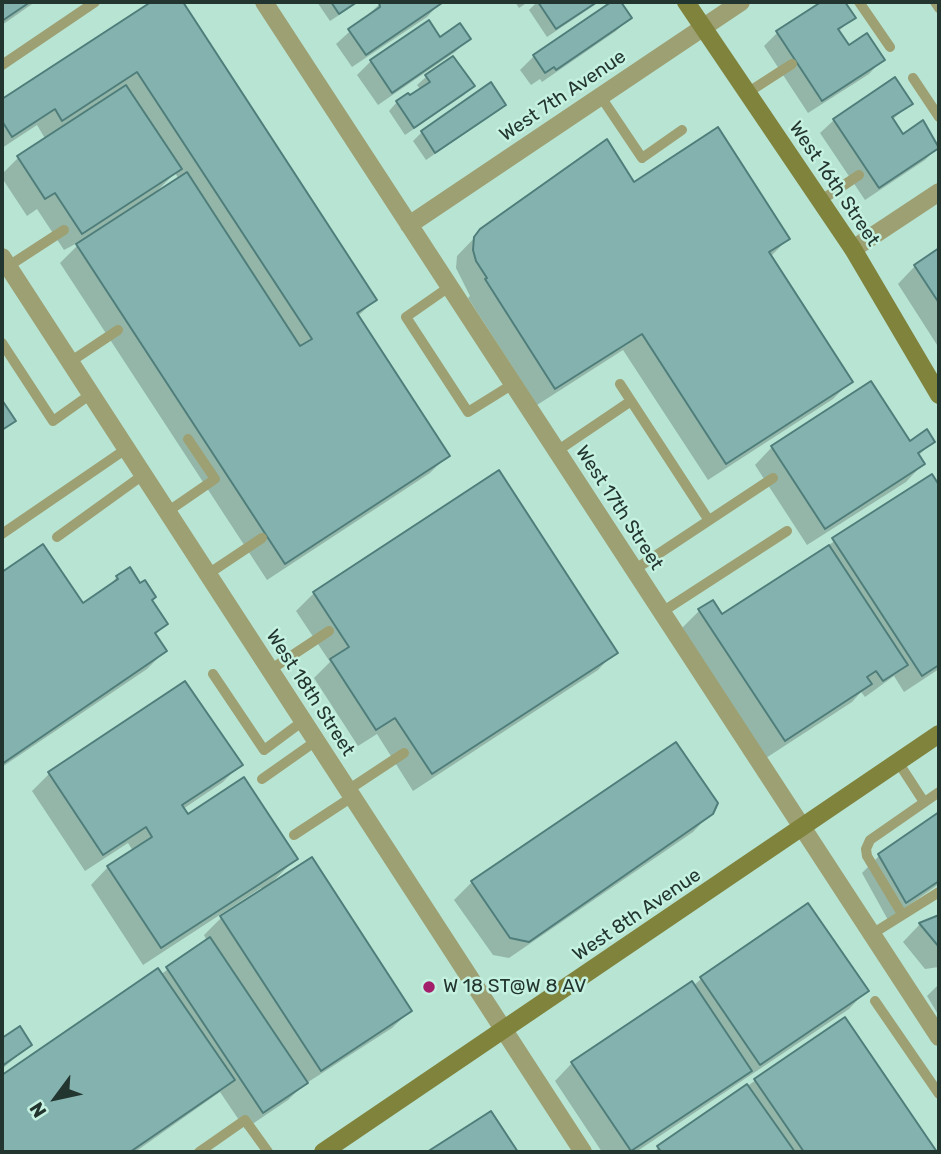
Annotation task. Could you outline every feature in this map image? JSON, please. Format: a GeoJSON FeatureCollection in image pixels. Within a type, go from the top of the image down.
{"type":"FeatureCollection","features":[{"type":"Feature","properties":{"kind":"street","name":"West 17th Street"},"geometry":{"type":"LineString","coordinates":[[264,2],[939,1037]]}},
{"type":"Feature","properties":{"kind":"street","name":"West 16th Street"},"geometry":{"type":"LineString","coordinates":[[686,2],[853,249],[939,395]]}},
{"type":"Feature","properties":{"kind":"street","name":"West 7th Avenue"},"geometry":{"type":"LineString","coordinates":[[409,225],[741,2]]}},
{"type":"Feature","properties":{"kind":"street"},"geometry":{"type":"LineString","coordinates":[[853,249],[939,192]]}},
{"type":"Feature","properties":{"kind":"street","name":"West 18th Street"},"geometry":{"type":"LineString","coordinates":[[4,265],[91,394],[583,1152]]}},
{"type":"Feature","properties":{"kind":"street","name":"West 8th Avenue"},"geometry":{"type":"LineString","coordinates":[[323,1152],[939,734]]}},
{"type":"Feature","properties":{"kind":"lane"},"geometry":{"type":"LineString","coordinates":[[2,65],[95,2]]}},
{"type":"Feature","properties":{"kind":"lane"},"geometry":{"type":"LineString","coordinates":[[859,2],[891,47]]}},
{"type":"Feature","properties":{"kind":"lane"},"geometry":{"type":"LineString","coordinates":[[935,2],[939,8]]}},
{"type":"Feature","properties":{"kind":"lane"},"geometry":{"type":"LineString","coordinates":[[747,93],[792,64]]}},
{"type":"Feature","properties":{"kind":"lane"},"geometry":{"type":"LineString","coordinates":[[913,78],[939,117]]}},
{"type":"Feature","properties":{"kind":"lane"},"geometry":{"type":"LineString","coordinates":[[601,97],[642,158],[682,130]]}},
{"type":"Feature","properties":{"kind":"lane"},"geometry":{"type":"LineString","coordinates":[[820,201],[859,175]]}},
{"type":"Feature","properties":{"kind":"lane"},"geometry":{"type":"LineString","coordinates":[[4,265],[64,230]]}},
{"type":"Feature","properties":{"kind":"lane"},"geometry":{"type":"LineString","coordinates":[[449,287],[406,317],[468,412],[513,384]]}},
{"type":"Feature","properties":{"kind":"lane"},"geometry":{"type":"LineString","coordinates":[[70,362],[118,330]]}},
{"type":"Feature","properties":{"kind":"lane"},"geometry":{"type":"LineString","coordinates":[[2,343],[53,421],[91,394]]}},
{"type":"Feature","properties":{"kind":"lane"},"geometry":{"type":"LineString","coordinates":[[620,384],[708,519]]}},
{"type":"Feature","properties":{"kind":"lane"},"geometry":{"type":"LineString","coordinates":[[557,451],[631,401]]}},
{"type":"Feature","properties":{"kind":"lane"},"geometry":{"type":"LineString","coordinates":[[167,512],[215,478],[188,439]]}},
{"type":"Feature","properties":{"kind":"lane"},"geometry":{"type":"LineString","coordinates":[[2,534],[126,449]]}},
{"type":"Feature","properties":{"kind":"lane"},"geometry":{"type":"LineString","coordinates":[[57,537],[143,475]]}},
{"type":"Feature","properties":{"kind":"lane"},"geometry":{"type":"LineString","coordinates":[[634,570],[773,478]]}},
{"type":"Feature","properties":{"kind":"lane"},"geometry":{"type":"LineString","coordinates":[[662,612],[787,531]]}},
{"type":"Feature","properties":{"kind":"lane"},"geometry":{"type":"LineString","coordinates":[[208,574],[262,538]]}},
{"type":"Feature","properties":{"kind":"lane"},"geometry":{"type":"LineString","coordinates":[[270,670],[329,631]]}},
{"type":"Feature","properties":{"kind":"lane"},"geometry":{"type":"LineString","coordinates":[[213,674],[264,750],[303,721]]}},
{"type":"Feature","properties":{"kind":"lane"},"geometry":{"type":"LineString","coordinates":[[262,779],[316,741]]}},
{"type":"Feature","properties":{"kind":"lane"},"geometry":{"type":"LineString","coordinates":[[294,835],[404,753]]}},
{"type":"Feature","properties":{"kind":"lane"},"geometry":{"type":"LineString","coordinates":[[898,762],[925,802]]}},
{"type":"Feature","properties":{"kind":"lane"},"geometry":{"type":"LineString","coordinates":[[902,914],[867,856],[866,849],[870,840],[939,792]]}},
{"type":"Feature","properties":{"kind":"lane"},"geometry":{"type":"LineString","coordinates":[[872,934],[937,895]]}},
{"type":"Feature","properties":{"kind":"lane"},"geometry":{"type":"LineString","coordinates":[[875,1001],[939,1094]]}},
{"type":"Feature","properties":{"kind":"lane"},"geometry":{"type":"LineString","coordinates":[[199,1152],[245,1120],[268,1152]]}},
{"type":"Feature","properties":{"kind":"building"},"geometry":{"type":"Polygon","coordinates":[[[2,2],[30,2],[2,21],[2,2]]]}},
{"type":"Feature","properties":{"kind":"building"},"geometry":{"type":"Polygon","coordinates":[[[151,2],[183,2],[377,300],[357,313],[450,456],[285,564],[76,244],[187,172],[300,346],[312,339],[137,72],[62,121],[55,109],[12,137],[2,121],[2,99],[151,2]]]}},
{"type":"Feature","properties":{"kind":"building"},"geometry":{"type":"Polygon","coordinates":[[[331,2],[357,2],[339,14],[331,2]]]}},
{"type":"Feature","properties":{"kind":"building"},"geometry":{"type":"Polygon","coordinates":[[[379,2],[441,2],[366,55],[348,29],[380,7],[379,2]]]}},
{"type":"Feature","properties":{"kind":"building"},"geometry":{"type":"Polygon","coordinates":[[[538,2],[597,2],[556,29],[538,2]]]}},
{"type":"Feature","properties":{"kind":"building"},"geometry":{"type":"Polygon","coordinates":[[[611,2],[621,2],[632,18],[556,70],[554,67],[545,73],[533,55],[611,2]]]}},
{"type":"Feature","properties":{"kind":"building"},"geometry":{"type":"Polygon","coordinates":[[[821,2],[845,2],[856,18],[838,29],[849,45],[867,33],[885,60],[822,101],[776,31],[821,2]]]}},
{"type":"Feature","properties":{"kind":"building"},"geometry":{"type":"Polygon","coordinates":[[[429,20],[440,37],[460,23],[471,39],[392,93],[370,60],[429,20]]]}},
{"type":"Feature","properties":{"kind":"building"},"geometry":{"type":"Polygon","coordinates":[[[453,56],[475,86],[414,128],[396,101],[430,82],[425,75],[453,56]]]}},
{"type":"Feature","properties":{"kind":"building"},"geometry":{"type":"Polygon","coordinates":[[[895,77],[913,104],[892,117],[903,134],[923,120],[939,148],[879,188],[833,119],[895,77]]]}},
{"type":"Feature","properties":{"kind":"building"},"geometry":{"type":"Polygon","coordinates":[[[491,82],[506,105],[435,153],[421,131],[491,82]]]}},
{"type":"Feature","properties":{"kind":"building"},"geometry":{"type":"Polygon","coordinates":[[[126,85],[182,169],[82,234],[55,193],[45,199],[17,156],[126,85]]]}},
{"type":"Feature","properties":{"kind":"building"},"geometry":{"type":"Polygon","coordinates":[[[718,127],[790,239],[769,252],[853,382],[726,464],[642,334],[555,389],[485,279],[487,278],[476,261],[473,250],[474,237],[480,229],[607,139],[634,182],[718,127]]]}},
{"type":"Feature","properties":{"kind":"building"},"geometry":{"type":"Polygon","coordinates":[[[939,248],[939,303],[914,265],[939,248]]]}},
{"type":"Feature","properties":{"kind":"building"},"geometry":{"type":"Polygon","coordinates":[[[871,381],[910,441],[927,429],[935,442],[918,453],[925,464],[825,529],[771,446],[871,381]]]}},
{"type":"Feature","properties":{"kind":"building"},"geometry":{"type":"Polygon","coordinates":[[[2,400],[16,421],[2,430],[2,400]]]}},
{"type":"Feature","properties":{"kind":"building"},"geometry":{"type":"Polygon","coordinates":[[[499,470],[618,653],[432,774],[395,718],[376,730],[330,659],[349,647],[313,592],[499,470]]]}},
{"type":"Feature","properties":{"kind":"building"},"geometry":{"type":"Polygon","coordinates":[[[932,474],[939,485],[939,665],[922,676],[832,538],[932,474]]]}},
{"type":"Feature","properties":{"kind":"building"},"geometry":{"type":"Polygon","coordinates":[[[43,544],[83,603],[118,579],[116,576],[130,567],[140,583],[145,580],[156,597],[152,600],[168,624],[155,633],[167,651],[2,764],[2,572],[43,544]]]}},
{"type":"Feature","properties":{"kind":"building"},"geometry":{"type":"Polygon","coordinates":[[[829,545],[908,665],[883,681],[876,671],[867,677],[872,684],[785,741],[698,609],[713,600],[722,614],[829,545]]]}},
{"type":"Feature","properties":{"kind":"building"},"geometry":{"type":"Polygon","coordinates":[[[185,681],[243,765],[182,805],[188,814],[244,777],[298,859],[161,948],[107,866],[152,837],[146,827],[103,855],[48,772],[185,681]]]}},
{"type":"Feature","properties":{"kind":"building"},"geometry":{"type":"Polygon","coordinates":[[[676,742],[718,803],[713,814],[529,942],[510,938],[471,881],[676,742]]]}},
{"type":"Feature","properties":{"kind":"building"},"geometry":{"type":"Polygon","coordinates":[[[939,812],[939,881],[906,903],[878,854],[939,812]]]}},
{"type":"Feature","properties":{"kind":"building"},"geometry":{"type":"Polygon","coordinates":[[[312,857],[412,1011],[321,1071],[220,916],[312,857]]]}},
{"type":"Feature","properties":{"kind":"building"},"geometry":{"type":"Polygon","coordinates":[[[808,903],[869,991],[760,1065],[700,977],[808,903]]]}},
{"type":"Feature","properties":{"kind":"building"},"geometry":{"type":"Polygon","coordinates":[[[939,915],[939,947],[919,923],[939,915]]]}},
{"type":"Feature","properties":{"kind":"building"},"geometry":{"type":"Polygon","coordinates":[[[210,937],[308,1083],[263,1113],[166,967],[210,937]]]}},
{"type":"Feature","properties":{"kind":"building"},"geometry":{"type":"Polygon","coordinates":[[[158,968],[235,1080],[130,1152],[2,1152],[2,1075],[158,968]]]}},
{"type":"Feature","properties":{"kind":"building"},"geometry":{"type":"Polygon","coordinates":[[[692,981],[752,1071],[631,1151],[571,1062],[692,981]]]}},
{"type":"Feature","properties":{"kind":"building"},"geometry":{"type":"Polygon","coordinates":[[[845,1017],[937,1152],[804,1152],[754,1079],[845,1017]]]}},
{"type":"Feature","properties":{"kind":"building"},"geometry":{"type":"Polygon","coordinates":[[[20,1026],[32,1045],[2,1066],[2,1038],[20,1026]]]}},
{"type":"Feature","properties":{"kind":"building"},"geometry":{"type":"Polygon","coordinates":[[[747,1084],[795,1152],[661,1152],[657,1146],[747,1084]]]}},
{"type":"Feature","properties":{"kind":"building"},"geometry":{"type":"Polygon","coordinates":[[[491,1111],[518,1152],[427,1152],[491,1111]]]}},
{"type":"Feature","properties":{"kind":"place","name":"W 18 ST@W 8 AV"},"geometry":{"type":"Point","coordinates":[429,987]}}]}
